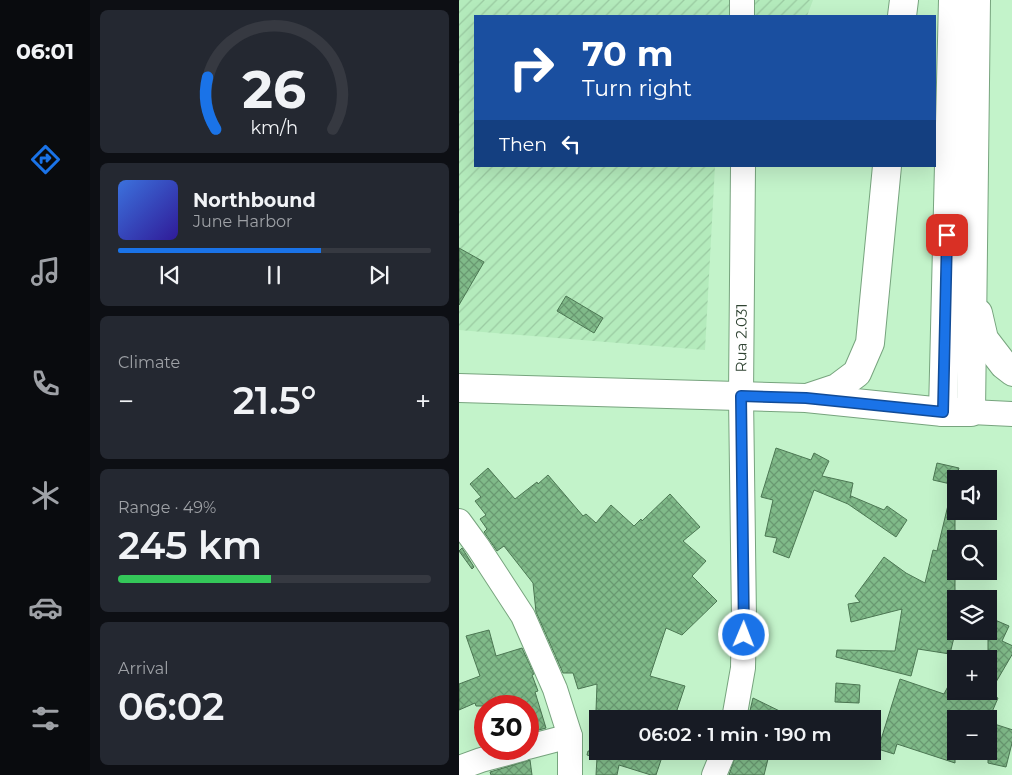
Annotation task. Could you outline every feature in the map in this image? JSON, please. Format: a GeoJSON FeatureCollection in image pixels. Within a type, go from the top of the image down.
{"type":"FeatureCollection","features":[{"type":"Feature","properties":{"kind":"highway"},"geometry":{"type":"LineString","coordinates":[[903,15],[904,0]]}},
{"type":"Feature","properties":{"kind":"highway"},"geometry":{"type":"LineString","coordinates":[[943,412],[953,0]]}},
{"type":"Feature","properties":{"kind":"highway"},"geometry":{"type":"LineString","coordinates":[[459,388],[806,398],[943,412],[971,412],[976,0]]}},
{"type":"Feature","properties":{"kind":"highway"},"geometry":{"type":"LineString","coordinates":[[806,398],[837,388],[857,373],[870,343],[887,167]]}},
{"type":"Feature","properties":{"kind":"highway"},"geometry":{"type":"LineString","coordinates":[[973,289],[984,339],[1004,365],[1012,372]]}},
{"type":"Feature","properties":{"kind":"street"},"geometry":{"type":"LineString","coordinates":[[741,0],[742,15]]}},
{"type":"Feature","properties":{"kind":"street","name":"Rua 2.031"},"geometry":{"type":"LineString","coordinates":[[736,710],[743,668],[744,619],[741,396],[743,167]]}},
{"type":"Feature","properties":{"kind":"street"},"geometry":{"type":"LineString","coordinates":[[971,412],[1012,414]]}},
{"type":"Feature","properties":{"kind":"street"},"geometry":{"type":"LineString","coordinates":[[459,521],[523,616],[555,688],[569,736],[570,775]]}},
{"type":"Feature","properties":{"kind":"street"},"geometry":{"type":"LineString","coordinates":[[539,744],[569,736]]}},
{"type":"Feature","properties":{"kind":"street"},"geometry":{"type":"LineString","coordinates":[[459,768],[481,760]]}},
{"type":"Feature","properties":{"kind":"street"},"geometry":{"type":"LineString","coordinates":[[714,775],[720,760]]}},
{"type":"Feature","properties":{"kind":"shaded area"},"geometry":{"type":"Polygon","coordinates":[[[459,0],[813,0],[807,15],[474,15],[474,167],[715,167],[705,350],[459,330],[459,0]]]}},
{"type":"Feature","properties":{"kind":"building"},"geometry":{"type":"Polygon","coordinates":[[[459,248],[484,262],[459,305],[459,248]]]}},
{"type":"Feature","properties":{"kind":"building"},"geometry":{"type":"Polygon","coordinates":[[[566,296],[603,318],[594,333],[557,311],[566,296]]]}},
{"type":"Feature","properties":{"kind":"building"},"geometry":{"type":"Polygon","coordinates":[[[776,448],[811,460],[814,453],[829,461],[822,476],[853,483],[850,498],[851,496],[884,510],[887,506],[907,520],[896,537],[848,504],[814,490],[789,558],[773,552],[777,538],[765,536],[773,500],[761,497],[776,448]]]}},
{"type":"Feature","properties":{"kind":"building"},"geometry":{"type":"Polygon","coordinates":[[[937,463],[959,468],[958,470],[947,470],[947,483],[933,480],[937,463]]]}},
{"type":"Feature","properties":{"kind":"building"},"geometry":{"type":"Polygon","coordinates":[[[488,468],[515,499],[548,475],[583,516],[586,514],[596,523],[611,505],[634,526],[641,519],[642,521],[670,494],[700,527],[683,541],[706,561],[692,576],[717,601],[682,635],[666,628],[650,676],[685,686],[677,710],[596,710],[597,684],[578,689],[573,673],[563,673],[536,612],[533,583],[504,546],[497,551],[484,532],[487,529],[480,519],[486,515],[475,501],[481,497],[470,484],[488,468]]]}},
{"type":"Feature","properties":{"kind":"building"},"geometry":{"type":"Polygon","coordinates":[[[947,509],[947,520],[955,520],[955,530],[947,530],[947,580],[955,580],[955,590],[947,590],[947,640],[953,640],[951,650],[947,650],[947,654],[918,649],[911,676],[836,657],[837,650],[895,651],[902,609],[851,622],[848,604],[860,602],[855,596],[884,557],[906,573],[925,583],[933,550],[937,551],[947,509]]]}},
{"type":"Feature","properties":{"kind":"building"},"geometry":{"type":"Polygon","coordinates":[[[462,548],[474,567],[472,569],[459,551],[462,548]]]}},
{"type":"Feature","properties":{"kind":"building"},"geometry":{"type":"Polygon","coordinates":[[[997,621],[1009,626],[1002,641],[1013,646],[1013,653],[997,680],[997,650],[988,650],[988,640],[997,640],[997,621]]]}},
{"type":"Feature","properties":{"kind":"building"},"geometry":{"type":"Polygon","coordinates":[[[489,630],[496,656],[522,648],[534,674],[532,675],[538,691],[535,692],[536,695],[474,695],[474,703],[459,710],[459,684],[480,676],[466,636],[489,630]]]}},
{"type":"Feature","properties":{"kind":"building"},"geometry":{"type":"Polygon","coordinates":[[[900,679],[944,694],[947,688],[947,700],[997,700],[998,698],[993,710],[947,710],[947,760],[955,760],[955,763],[897,744],[894,754],[881,750],[881,739],[900,679]]]}},
{"type":"Feature","properties":{"kind":"building"},"geometry":{"type":"Polygon","coordinates":[[[836,683],[860,685],[859,703],[835,702],[836,683]]]}},
{"type":"Feature","properties":{"kind":"building"},"geometry":{"type":"Polygon","coordinates":[[[753,698],[778,710],[750,710],[753,698]]]}},
{"type":"Feature","properties":{"kind":"building"},"geometry":{"type":"Polygon","coordinates":[[[539,705],[546,728],[539,730],[539,705]]]}},
{"type":"Feature","properties":{"kind":"building"},"geometry":{"type":"Polygon","coordinates":[[[997,725],[1013,730],[1013,739],[1006,767],[988,763],[988,760],[997,760],[997,725]]]}},
{"type":"Feature","properties":{"kind":"building"},"geometry":{"type":"Polygon","coordinates":[[[530,760],[532,775],[491,775],[490,772],[530,760]]]}},
{"type":"Feature","properties":{"kind":"building"},"geometry":{"type":"Polygon","coordinates":[[[597,760],[661,760],[656,775],[619,765],[617,775],[596,775],[597,760]]]}},
{"type":"Feature","properties":{"kind":"building"},"geometry":{"type":"Polygon","coordinates":[[[734,760],[768,760],[764,775],[729,775],[734,760]]]}},
{"type":"Feature","properties":{"kind":"route"},"geometry":{"type":"LineString","coordinates":[[744,635],[741,396],[806,398],[943,412],[947,235]]}}]}
